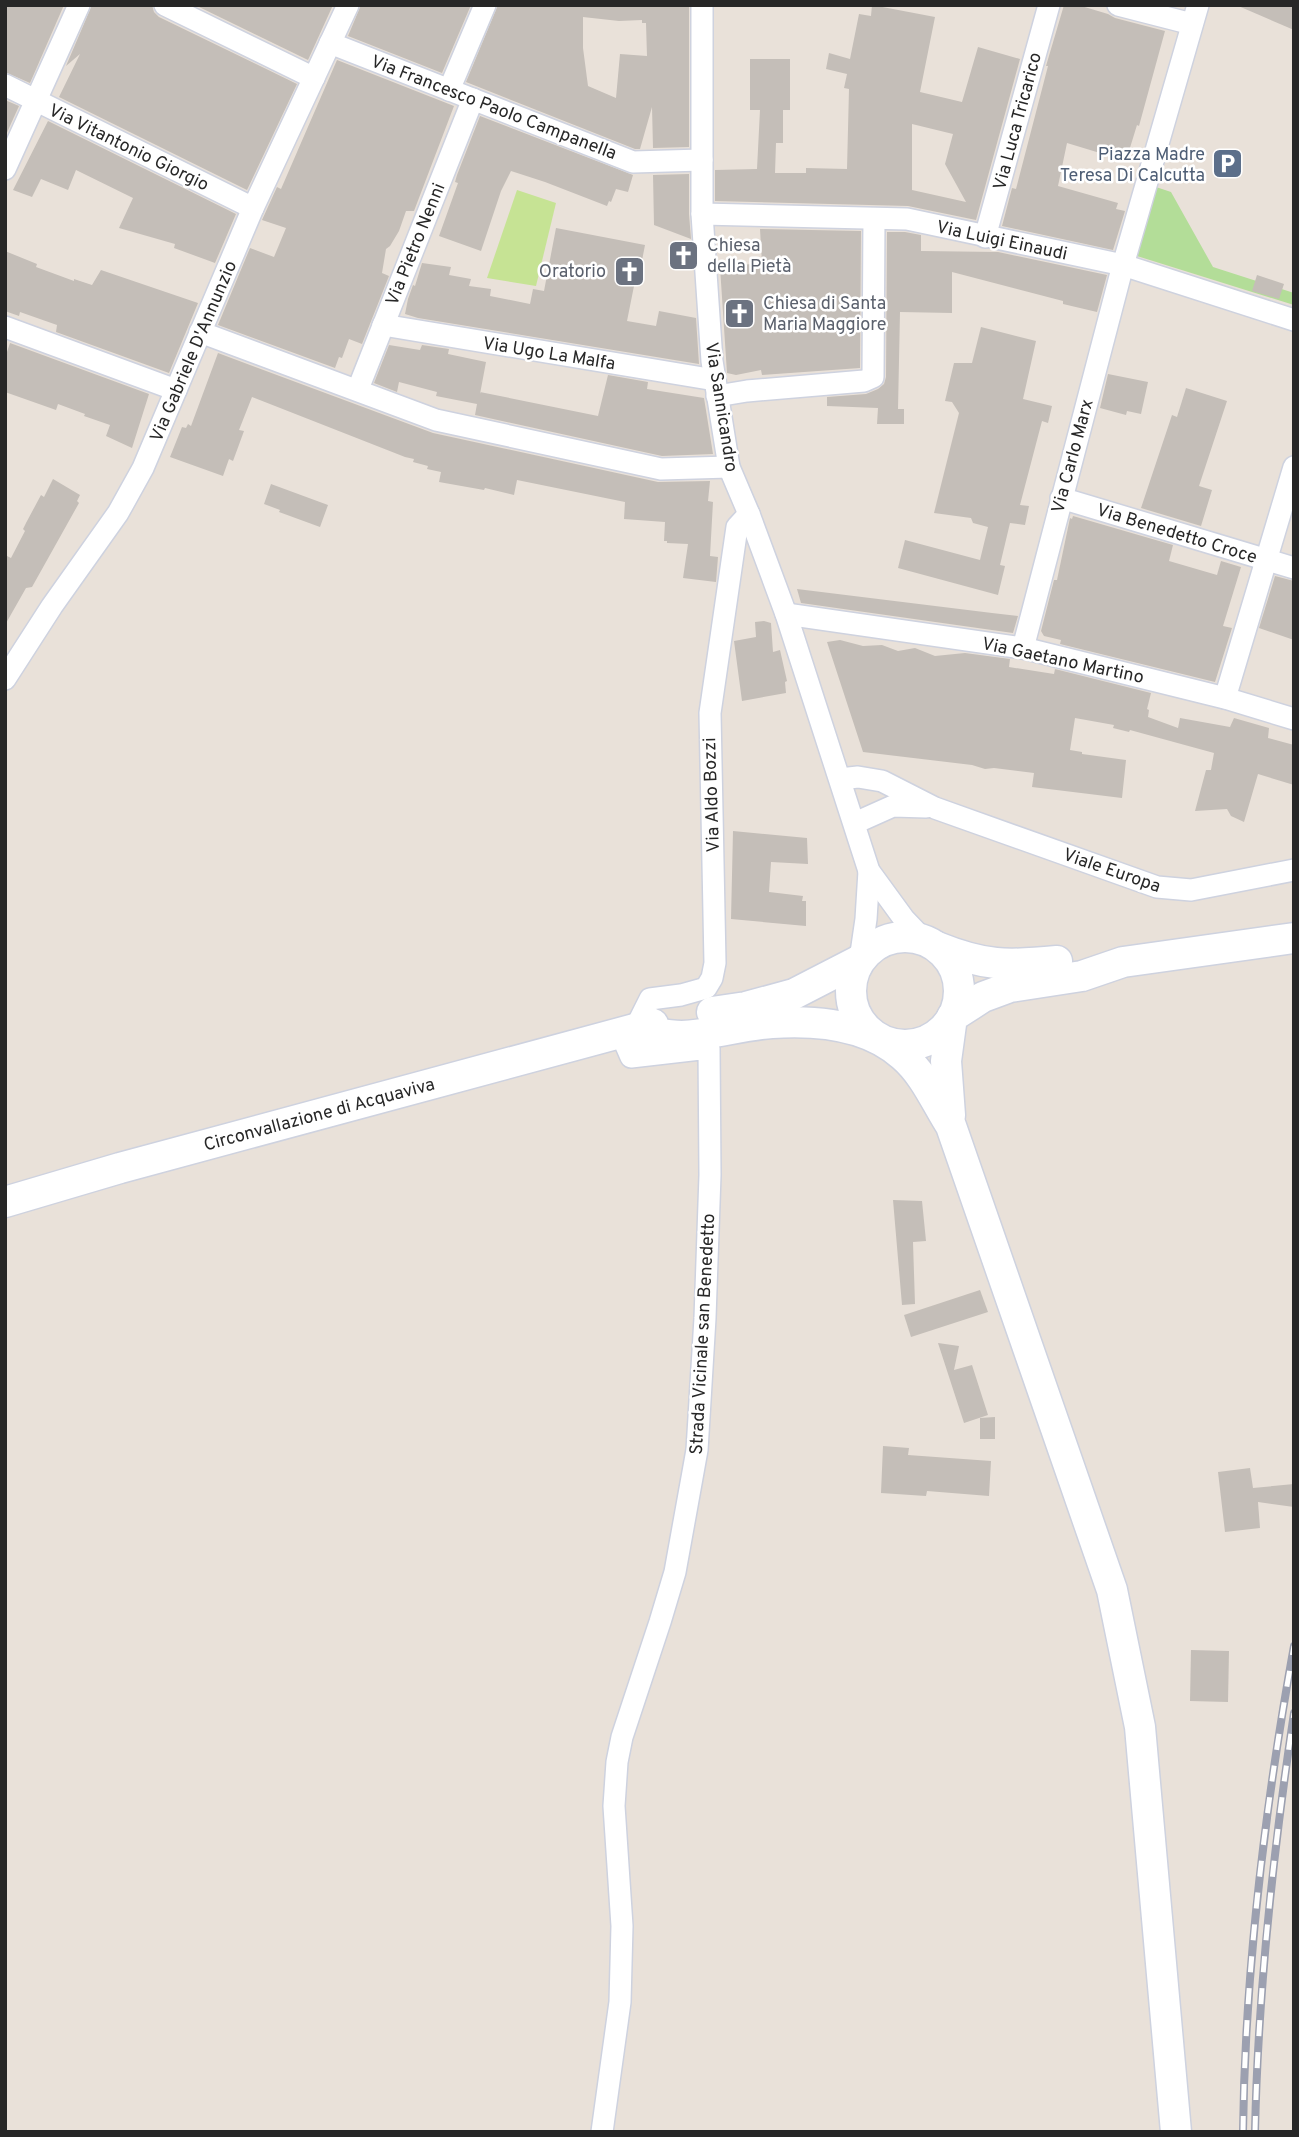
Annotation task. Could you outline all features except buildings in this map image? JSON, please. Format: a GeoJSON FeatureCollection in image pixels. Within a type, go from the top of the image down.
{"type":"FeatureCollection","features":[{"type":"Feature","properties":{"kind":"main road"},"geometry":{"type":"LineString","coordinates":[[1123,962],[1084,958],[1005,965],[969,959],[907,937],[889,939],[873,947],[860,960],[850,990],[853,1006],[860,1020],[870,1032],[905,1057],[918,1072],[951,1126],[1112,1590],[1140,1727],[1176,2132]]}},
{"type":"Feature","properties":{"kind":"main road"},"geometry":{"type":"LineString","coordinates":[[628,1032],[681,1036],[772,1023],[819,1024],[852,1029],[884,1041],[915,1044],[943,1029],[952,1017],[984,998],[1010,987],[1082,976],[1123,962],[1294,938]]}},
{"type":"Feature","properties":{"kind":"main road"},"geometry":{"type":"LineString","coordinates":[[931,944],[948,958],[959,987],[946,1061],[951,1126]]}},
{"type":"Feature","properties":{"kind":"main road","name":"Circonvallazione di Acquaviva"},"geometry":{"type":"LineString","coordinates":[[5,1202],[676,1017],[746,1007],[794,993],[860,960]]}},
{"type":"Feature","properties":{"kind":"street"},"geometry":{"type":"LineString","coordinates":[[5,169],[79,5]]}},
{"type":"Feature","properties":{"kind":"street"},"geometry":{"type":"LineString","coordinates":[[165,5],[314,78]]}},
{"type":"Feature","properties":{"kind":"street","name":"Via Gabriele D'Annunzio"},"geometry":{"type":"LineString","coordinates":[[5,679],[52,606],[118,513],[143,468],[253,208],[348,5]]}},
{"type":"Feature","properties":{"kind":"street"},"geometry":{"type":"LineString","coordinates":[[449,90],[485,5]]}},
{"type":"Feature","properties":{"kind":"street","name":"Via Sannicandro"},"geometry":{"type":"LineString","coordinates":[[702,5],[702,214],[716,388],[729,467],[786,614],[869,871]]}},
{"type":"Feature","properties":{"kind":"street","name":"Via Luca Tricarico"},"geometry":{"type":"LineString","coordinates":[[985,237],[1049,5]]}},
{"type":"Feature","properties":{"kind":"street"},"geometry":{"type":"LineString","coordinates":[[1118,5],[1195,15]]}},
{"type":"Feature","properties":{"kind":"street","name":"Via Carlo Marx"},"geometry":{"type":"LineString","coordinates":[[1023,648],[1123,265],[1195,15]]}},
{"type":"Feature","properties":{"kind":"street","name":"Via Francesco Paolo Campanella"},"geometry":{"type":"LineString","coordinates":[[330,43],[633,162],[702,160]]}},
{"type":"Feature","properties":{"kind":"street","name":"Via Vitantonio Giorgio"},"geometry":{"type":"LineString","coordinates":[[5,85],[253,208]]}},
{"type":"Feature","properties":{"kind":"street","name":"Via Pietro Nenni"},"geometry":{"type":"LineString","coordinates":[[358,389],[473,99]]}},
{"type":"Feature","properties":{"kind":"street","name":"Via Luigi Einaudi"},"geometry":{"type":"LineString","coordinates":[[702,214],[907,219],[1123,265],[1294,320]]}},
{"type":"Feature","properties":{"kind":"street","name":"Via Ugo La Malfa"},"geometry":{"type":"LineString","coordinates":[[383,326],[716,388],[747,391],[864,381],[873,377],[874,219]]}},
{"type":"Feature","properties":{"kind":"street"},"geometry":{"type":"LineString","coordinates":[[5,327],[176,390]]}},
{"type":"Feature","properties":{"kind":"street"},"geometry":{"type":"LineString","coordinates":[[200,332],[436,419],[661,469],[729,467]]}},
{"type":"Feature","properties":{"kind":"street"},"geometry":{"type":"LineString","coordinates":[[1225,698],[1294,467]]}},
{"type":"Feature","properties":{"kind":"street","name":"Via Benedetto Croce"},"geometry":{"type":"LineString","coordinates":[[1061,498],[1294,568]]}},
{"type":"Feature","properties":{"kind":"street","name":"Via Aldo Bozzi"},"geometry":{"type":"LineString","coordinates":[[628,1032],[650,999],[706,988],[712,978],[715,963],[710,713],[737,527],[749,514]]}},
{"type":"Feature","properties":{"kind":"street","name":"Via Gaetano Martino"},"geometry":{"type":"LineString","coordinates":[[786,614],[1023,648],[1225,698],[1294,719]]}},
{"type":"Feature","properties":{"kind":"street","name":"Viale Europa"},"geometry":{"type":"LineString","coordinates":[[839,779],[858,777],[882,780],[935,808],[1164,889],[1191,890],[1294,870]]}},
{"type":"Feature","properties":{"kind":"street","name":"Viale Europa"},"geometry":{"type":"LineString","coordinates":[[855,823],[893,806],[935,808]]}},
{"type":"Feature","properties":{"kind":"street"},"geometry":{"type":"LineString","coordinates":[[869,871],[904,919],[931,944]]}},
{"type":"Feature","properties":{"kind":"street"},"geometry":{"type":"LineString","coordinates":[[860,960],[869,871]]}},
{"type":"Feature","properties":{"kind":"street","name":"Strada Vicinale san Benedetto"},"geometry":{"type":"LineString","coordinates":[[602,2132],[620,2002],[622,1926],[614,1806],[617,1762],[622,1737],[675,1572],[697,1450],[710,1175],[709,1048],[631,1057],[628,1032]]}},
{"type":"Feature","properties":{"kind":"green space"},"geometry":{"type":"Polygon","coordinates":[[[1156,187],[1171,192],[1213,267],[1294,293],[1294,305],[1137,256],[1156,187]]]}},
{"type":"Feature","properties":{"kind":"green space"},"geometry":{"type":"Polygon","coordinates":[[[517,190],[556,203],[536,286],[487,278],[517,190]]]}},
{"type":"Feature","properties":{"kind":"railway"},"geometry":{"type":"LineString","coordinates":[[1243,2132],[1248,2010],[1258,1888],[1294,1646]]}},
{"type":"Feature","properties":{"kind":"railway"},"geometry":{"type":"LineString","coordinates":[[1255,2132],[1259,2027],[1268,1922],[1294,1713]]}},
{"type":"Feature","properties":{"kind":"place","name":"Piazza Madre Teresa Di Calcutta"},"geometry":{"type":"Point","coordinates":[1228,164]}},
{"type":"Feature","properties":{"kind":"place","name":"Chiesa della Pietà"},"geometry":{"type":"Point","coordinates":[684,255]}},
{"type":"Feature","properties":{"kind":"place","name":"Oratorio"},"geometry":{"type":"Point","coordinates":[629,271]}},
{"type":"Feature","properties":{"kind":"place","name":"Chiesa di Santa Maria Maggiore"},"geometry":{"type":"Point","coordinates":[740,313]}}]}
